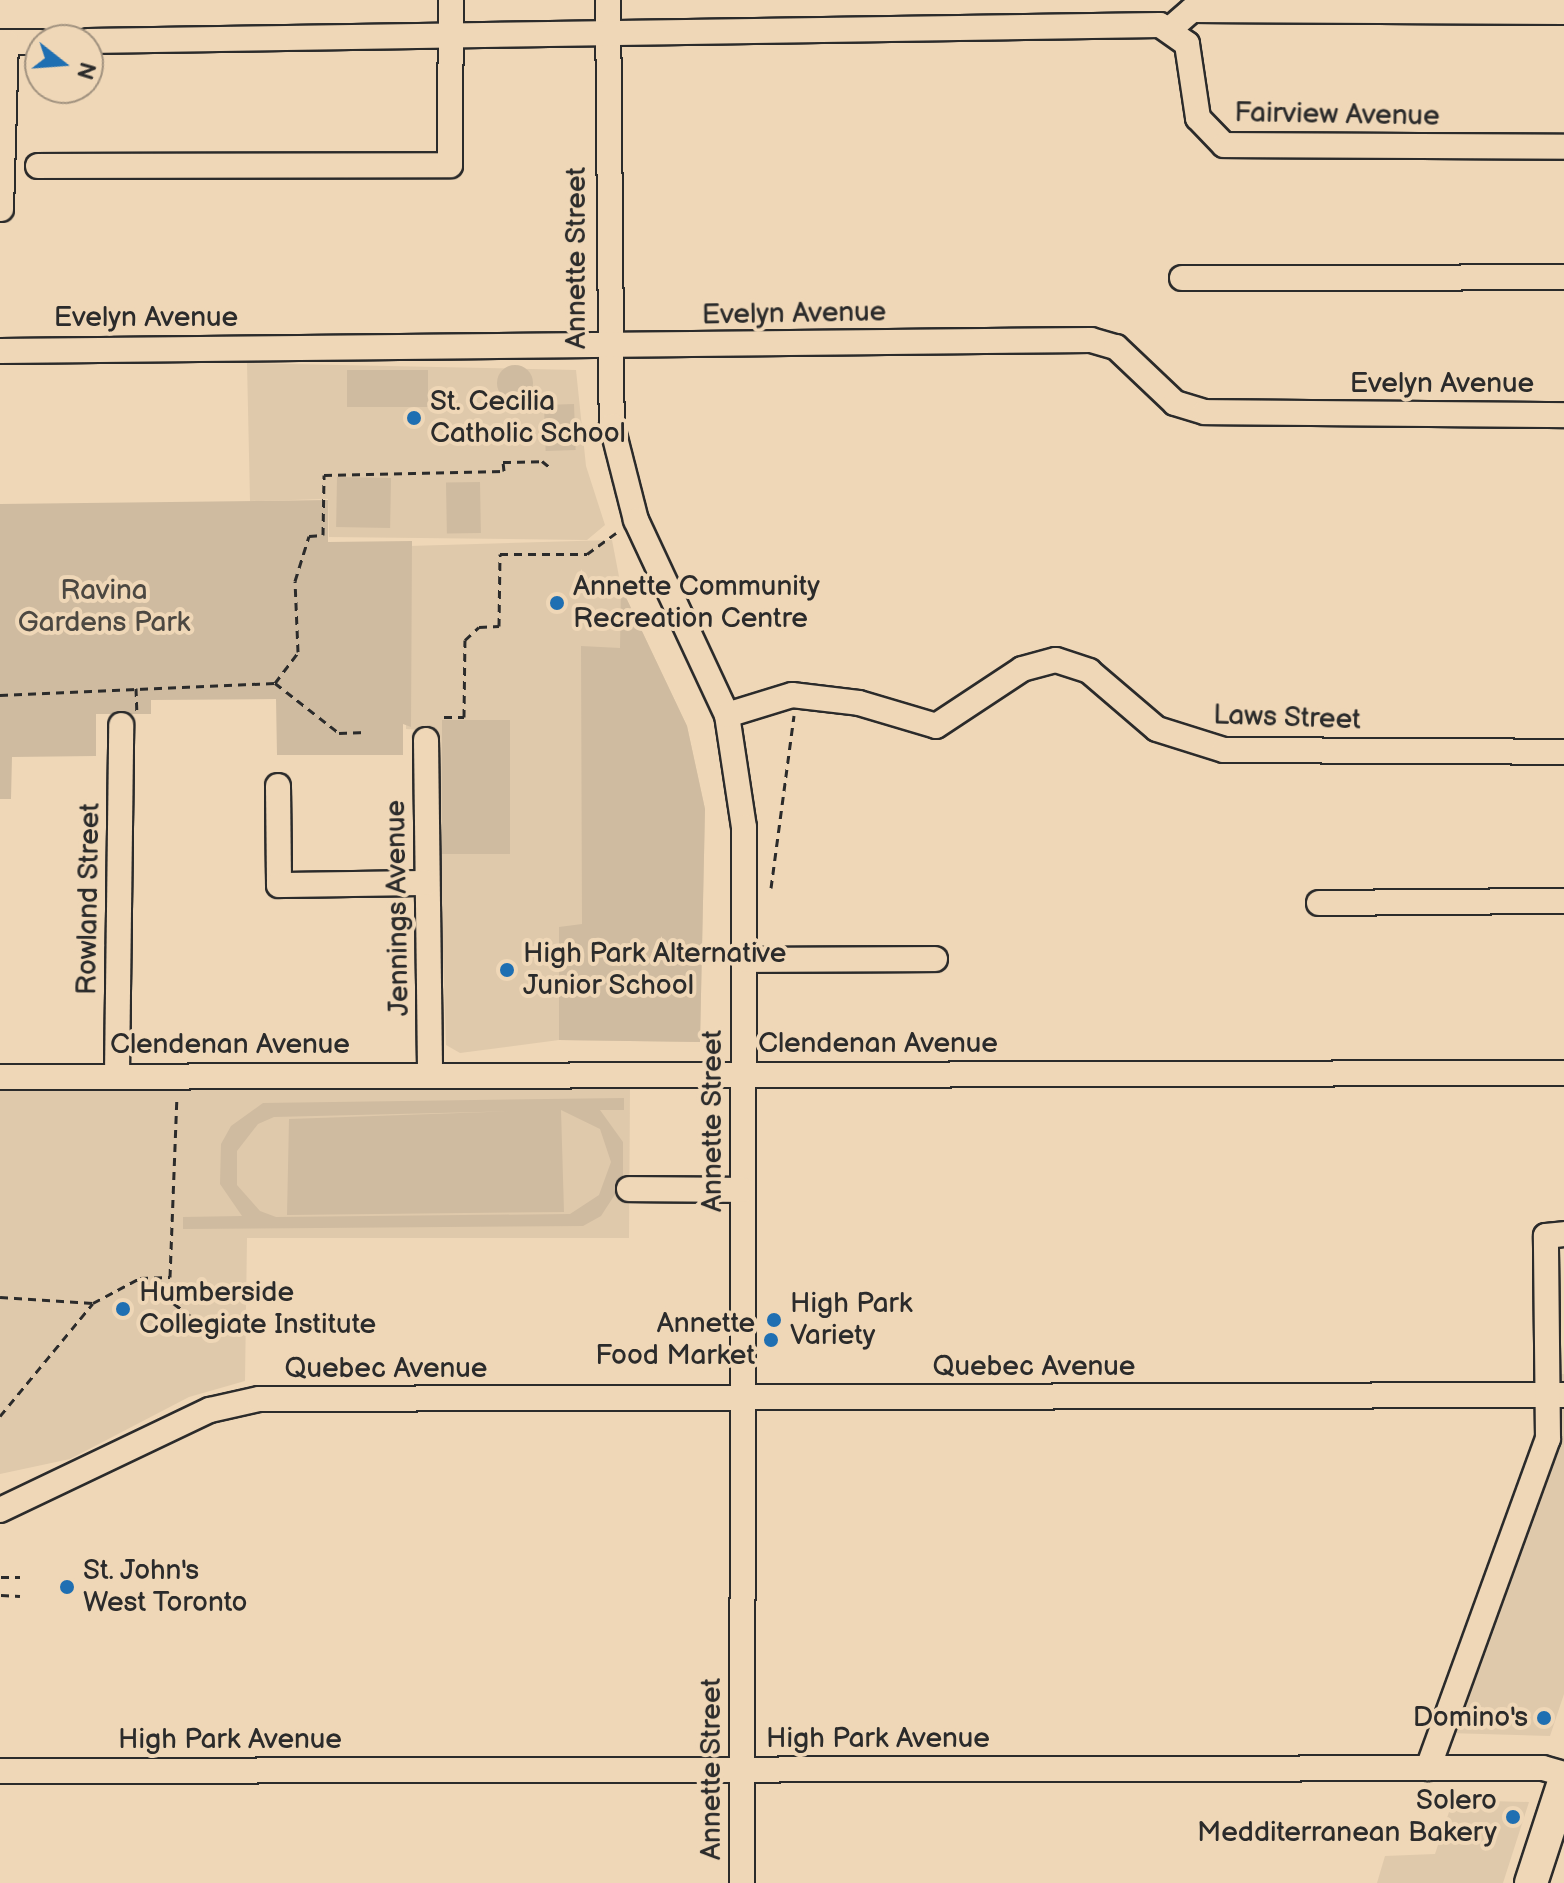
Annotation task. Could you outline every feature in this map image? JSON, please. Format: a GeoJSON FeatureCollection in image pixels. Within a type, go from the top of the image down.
{"type":"FeatureCollection","features":[{"type":"Feature","properties":{"kind":"main road"},"geometry":{"type":"LineString","coordinates":[[1531,1883],[1564,1782]]}},
{"type":"Feature","properties":{"kind":"street"},"geometry":{"type":"LineString","coordinates":[[38,166],[450,165],[451,0]]}},
{"type":"Feature","properties":{"kind":"street","name":"Annette Street"},"geometry":{"type":"LineString","coordinates":[[608,0],[607,345],[612,426],[630,505],[727,715],[744,827],[742,1883]]}},
{"type":"Feature","properties":{"kind":"street"},"geometry":{"type":"LineString","coordinates":[[104,41],[1170,29],[1192,10],[1564,12]]}},
{"type":"Feature","properties":{"kind":"street","name":"Fairview Avenue"},"geometry":{"type":"LineString","coordinates":[[1170,29],[1192,54],[1200,123],[1224,145],[1564,147]]}},
{"type":"Feature","properties":{"kind":"street"},"geometry":{"type":"LineString","coordinates":[[1,209],[3,42],[24,42]]}},
{"type":"Feature","properties":{"kind":"street"},"geometry":{"type":"LineString","coordinates":[[1182,278],[1564,277]]}},
{"type":"Feature","properties":{"kind":"street","name":"Evelyn Avenue"},"geometry":{"type":"LineString","coordinates":[[0,351],[1091,340],[1116,347],[1175,403],[1205,412],[1564,415]]}},
{"type":"Feature","properties":{"kind":"street","name":"Laws Street"},"geometry":{"type":"LineString","coordinates":[[727,715],[792,695],[859,703],[936,726],[1022,669],[1056,660],[1089,671],[1157,729],[1224,750],[1564,752]]}},
{"type":"Feature","properties":{"kind":"street","name":"Rowland Street"},"geometry":{"type":"LineString","coordinates":[[117,1074],[129,721]]}},
{"type":"Feature","properties":{"kind":"street","name":"Jennings Avenue"},"geometry":{"type":"LineString","coordinates":[[426,740],[430,1075]]}},
{"type":"Feature","properties":{"kind":"street"},"geometry":{"type":"LineString","coordinates":[[278,786],[279,885],[427,883]]}},
{"type":"Feature","properties":{"kind":"street"},"geometry":{"type":"LineString","coordinates":[[1319,903],[1564,901]]}},
{"type":"Feature","properties":{"kind":"street"},"geometry":{"type":"LineString","coordinates":[[745,960],[935,959]]}},
{"type":"Feature","properties":{"kind":"street","name":"Clendenan Avenue"},"geometry":{"type":"LineString","coordinates":[[0,1077],[117,1074],[1564,1073]]}},
{"type":"Feature","properties":{"kind":"street"},"geometry":{"type":"LineString","coordinates":[[629,1189],[743,1190]]}},
{"type":"Feature","properties":{"kind":"street"},"geometry":{"type":"LineString","coordinates":[[1428,1768],[1548,1439],[1557,1395],[1546,1236],[1564,1234]]}},
{"type":"Feature","properties":{"kind":"street","name":"Quebec Avenue"},"geometry":{"type":"LineString","coordinates":[[0,1510],[210,1410],[259,1399],[1557,1395]]}},
{"type":"Feature","properties":{"kind":"street","name":"High Park Avenue"},"geometry":{"type":"LineString","coordinates":[[0,1771],[1428,1768],[1564,1774]]}},
{"type":"Feature","properties":{"kind":"path"},"geometry":{"type":"LineString","coordinates":[[275,683],[298,652],[295,581],[309,536],[323,535],[324,475],[504,471],[503,462],[542,461],[552,469]]}},
{"type":"Feature","properties":{"kind":"path"},"geometry":{"type":"LineString","coordinates":[[444,717],[464,717],[465,640],[479,627],[499,626],[500,554],[587,554],[616,533]]}},
{"type":"Feature","properties":{"kind":"path"},"geometry":{"type":"LineString","coordinates":[[0,695],[275,683],[339,733],[366,732]]}},
{"type":"Feature","properties":{"kind":"path"},"geometry":{"type":"LineString","coordinates":[[129,721],[136,688]]}},
{"type":"Feature","properties":{"kind":"path"},"geometry":{"type":"LineString","coordinates":[[771,888],[795,709]]}},
{"type":"Feature","properties":{"kind":"path"},"geometry":{"type":"LineString","coordinates":[[0,1416],[93,1303],[140,1278],[170,1277],[178,1089]]}},
{"type":"Feature","properties":{"kind":"path"},"geometry":{"type":"LineString","coordinates":[[140,1278],[197,1321]]}},
{"type":"Feature","properties":{"kind":"path"},"geometry":{"type":"LineString","coordinates":[[0,1297],[93,1303]]}},
{"type":"Feature","properties":{"kind":"path"},"geometry":{"type":"LineString","coordinates":[[1,1577],[20,1577]]}},
{"type":"Feature","properties":{"kind":"path"},"geometry":{"type":"LineString","coordinates":[[1,1595],[20,1596]]}},
{"type":"Feature","properties":{"kind":"shaded area","name":"St. Cecilia Catholic School"},"geometry":{"type":"Polygon","coordinates":[[[247,363],[576,370],[586,466],[605,525],[587,540],[329,537],[328,499],[250,501],[247,363]]]}},
{"type":"Feature","properties":{"kind":"shaded area"},"geometry":{"type":"Polygon","coordinates":[[[612,540],[621,587],[687,726],[705,809],[700,1042],[559,1040],[460,1053],[446,1045],[436,731],[406,729],[409,546],[612,540]]]}},
{"type":"Feature","properties":{"kind":"shaded area","name":"Humberside Collegiate Institute"},"geometry":{"type":"Polygon","coordinates":[[[0,1085],[630,1087],[629,1238],[247,1238],[245,1381],[189,1397],[70,1459],[0,1474],[0,1085]]]}},
{"type":"Feature","properties":{"kind":"shaded area"},"geometry":{"type":"Polygon","coordinates":[[[1555,1374],[1564,1374],[1564,1694],[1550,1736],[1447,1733],[1540,1470],[1555,1374]]]}},
{"type":"Feature","properties":{"kind":"shaded area"},"geometry":{"type":"Polygon","coordinates":[[[1453,1800],[1529,1802],[1503,1883],[1377,1883],[1385,1856],[1435,1854],[1453,1800]]]}},
{"type":"Feature","properties":{"kind":"green space"},"geometry":{"type":"Polygon","coordinates":[[[515,365],[528,370],[533,383],[528,396],[515,401],[502,396],[497,383],[502,370],[515,365]]]}},
{"type":"Feature","properties":{"kind":"green space"},"geometry":{"type":"Polygon","coordinates":[[[347,370],[428,370],[428,407],[347,407],[347,370]]]}},
{"type":"Feature","properties":{"kind":"green space"},"geometry":{"type":"Polygon","coordinates":[[[574,404],[576,450],[546,451],[544,405],[574,404]]]}},
{"type":"Feature","properties":{"kind":"green space"},"geometry":{"type":"Polygon","coordinates":[[[337,477],[391,478],[390,528],[336,527],[337,477]]]}},
{"type":"Feature","properties":{"kind":"green space"},"geometry":{"type":"Polygon","coordinates":[[[480,482],[481,533],[447,534],[446,483],[480,482]]]}},
{"type":"Feature","properties":{"kind":"green space","name":"Ravina Gardens Park"},"geometry":{"type":"Polygon","coordinates":[[[328,500],[328,542],[412,541],[411,727],[403,724],[403,755],[277,755],[276,699],[151,700],[151,714],[96,714],[96,756],[12,757],[11,799],[0,799],[0,504],[328,500]]]}},
{"type":"Feature","properties":{"kind":"green space"},"geometry":{"type":"Polygon","coordinates":[[[621,587],[687,726],[705,809],[700,1042],[559,1040],[559,927],[582,924],[581,646],[620,648],[621,587]]]}},
{"type":"Feature","properties":{"kind":"green space"},"geometry":{"type":"Polygon","coordinates":[[[442,720],[510,720],[510,854],[442,854],[442,720]]]}},
{"type":"Feature","properties":{"kind":"green space"},"geometry":{"type":"Polygon","coordinates":[[[624,1098],[624,1110],[600,1110],[623,1142],[623,1182],[601,1216],[583,1226],[183,1229],[183,1217],[242,1216],[220,1184],[221,1144],[231,1126],[263,1103],[624,1098]],[[561,1110],[564,1212],[287,1215],[289,1119],[516,1111],[274,1117],[258,1124],[237,1151],[237,1185],[260,1211],[276,1217],[570,1214],[599,1195],[611,1162],[600,1129],[561,1110]]]}},
{"type":"Feature","properties":{"kind":"place","name":"St. Cecilia Catholic School"},"geometry":{"type":"Point","coordinates":[414,418]}},
{"type":"Feature","properties":{"kind":"place","name":"Annette Community Recreation Centre"},"geometry":{"type":"Point","coordinates":[557,603]}},
{"type":"Feature","properties":{"kind":"place","name":"High Park Alternative Junior School"},"geometry":{"type":"Point","coordinates":[507,970]}},
{"type":"Feature","properties":{"kind":"place","name":"Humberside Collegiate Institute"},"geometry":{"type":"Point","coordinates":[123,1309]}},
{"type":"Feature","properties":{"kind":"place","name":"High Park Variety"},"geometry":{"type":"Point","coordinates":[774,1320]}},
{"type":"Feature","properties":{"kind":"place","name":"Annette Food Market"},"geometry":{"type":"Point","coordinates":[771,1340]}},
{"type":"Feature","properties":{"kind":"place","name":"St. John's West Toronto"},"geometry":{"type":"Point","coordinates":[67,1587]}},
{"type":"Feature","properties":{"kind":"place","name":"Domino's"},"geometry":{"type":"Point","coordinates":[1544,1718]}},
{"type":"Feature","properties":{"kind":"place","name":"Solero Medditerranean Bakery"},"geometry":{"type":"Point","coordinates":[1513,1817]}}]}
